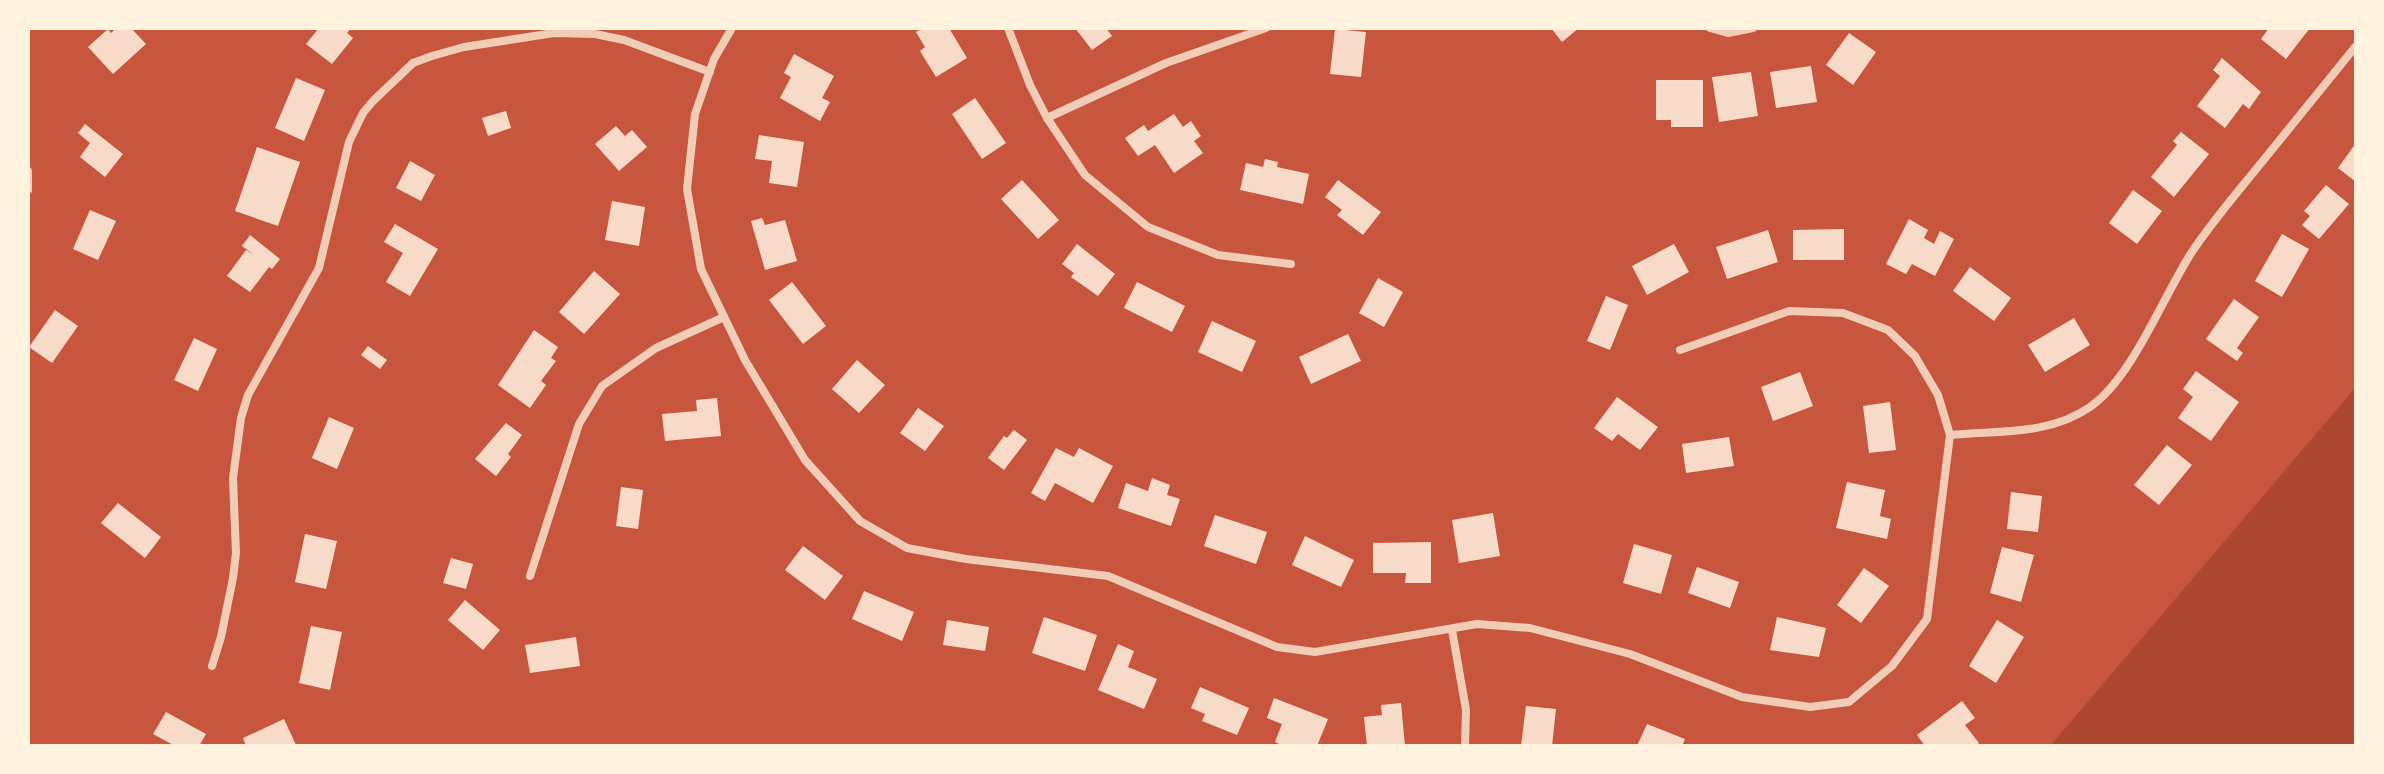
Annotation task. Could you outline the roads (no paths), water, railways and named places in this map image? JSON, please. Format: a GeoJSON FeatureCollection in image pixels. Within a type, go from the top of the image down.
{"type":"FeatureCollection","features":[{"type":"Feature","properties":{"kind":"street"},"geometry":{"type":"LineString","coordinates":[[732,28],[710,72],[695,114],[687,189],[701,269],[745,360],[805,460],[860,521],[907,548],[966,559],[1108,576],[1277,647],[1315,652],[1477,624],[1530,628],[1630,654],[1742,697],[1810,707],[1849,702],[1892,666],[1927,619],[1950,435],[1938,395],[1915,356],[1888,330],[1843,313],[1789,311],[1680,350]]}},
{"type":"Feature","properties":{"kind":"street"},"geometry":{"type":"LineString","coordinates":[[1008,28],[1030,85],[1047,118],[1085,175],[1148,227],[1218,255],[1291,264]]}},
{"type":"Feature","properties":{"kind":"street"},"geometry":{"type":"LineString","coordinates":[[1047,118],[1166,63],[1266,28]]}},
{"type":"Feature","properties":{"kind":"street"},"geometry":{"type":"LineString","coordinates":[[1710,28],[1728,33],[1753,28]]}},
{"type":"Feature","properties":{"kind":"street"},"geometry":{"type":"LineString","coordinates":[[212,666],[221,637],[236,553],[233,478],[241,418],[248,395],[319,268],[349,142],[368,107],[396,76],[413,63],[464,47],[554,33],[595,34],[624,40],[710,72]]}},
{"type":"Feature","properties":{"kind":"street"},"geometry":{"type":"LineString","coordinates":[[1950,435],[1981,431],[2007,433],[2052,424],[2073,417],[2104,395],[2127,365],[2191,254],[2356,46]]}},
{"type":"Feature","properties":{"kind":"street"},"geometry":{"type":"LineString","coordinates":[[28,171],[28,190]]}},
{"type":"Feature","properties":{"kind":"street"},"geometry":{"type":"LineString","coordinates":[[530,576],[579,424],[602,386],[656,348],[724,317]]}},
{"type":"Feature","properties":{"kind":"street"},"geometry":{"type":"LineString","coordinates":[[1452,630],[1466,710],[1465,746]]}}]}
